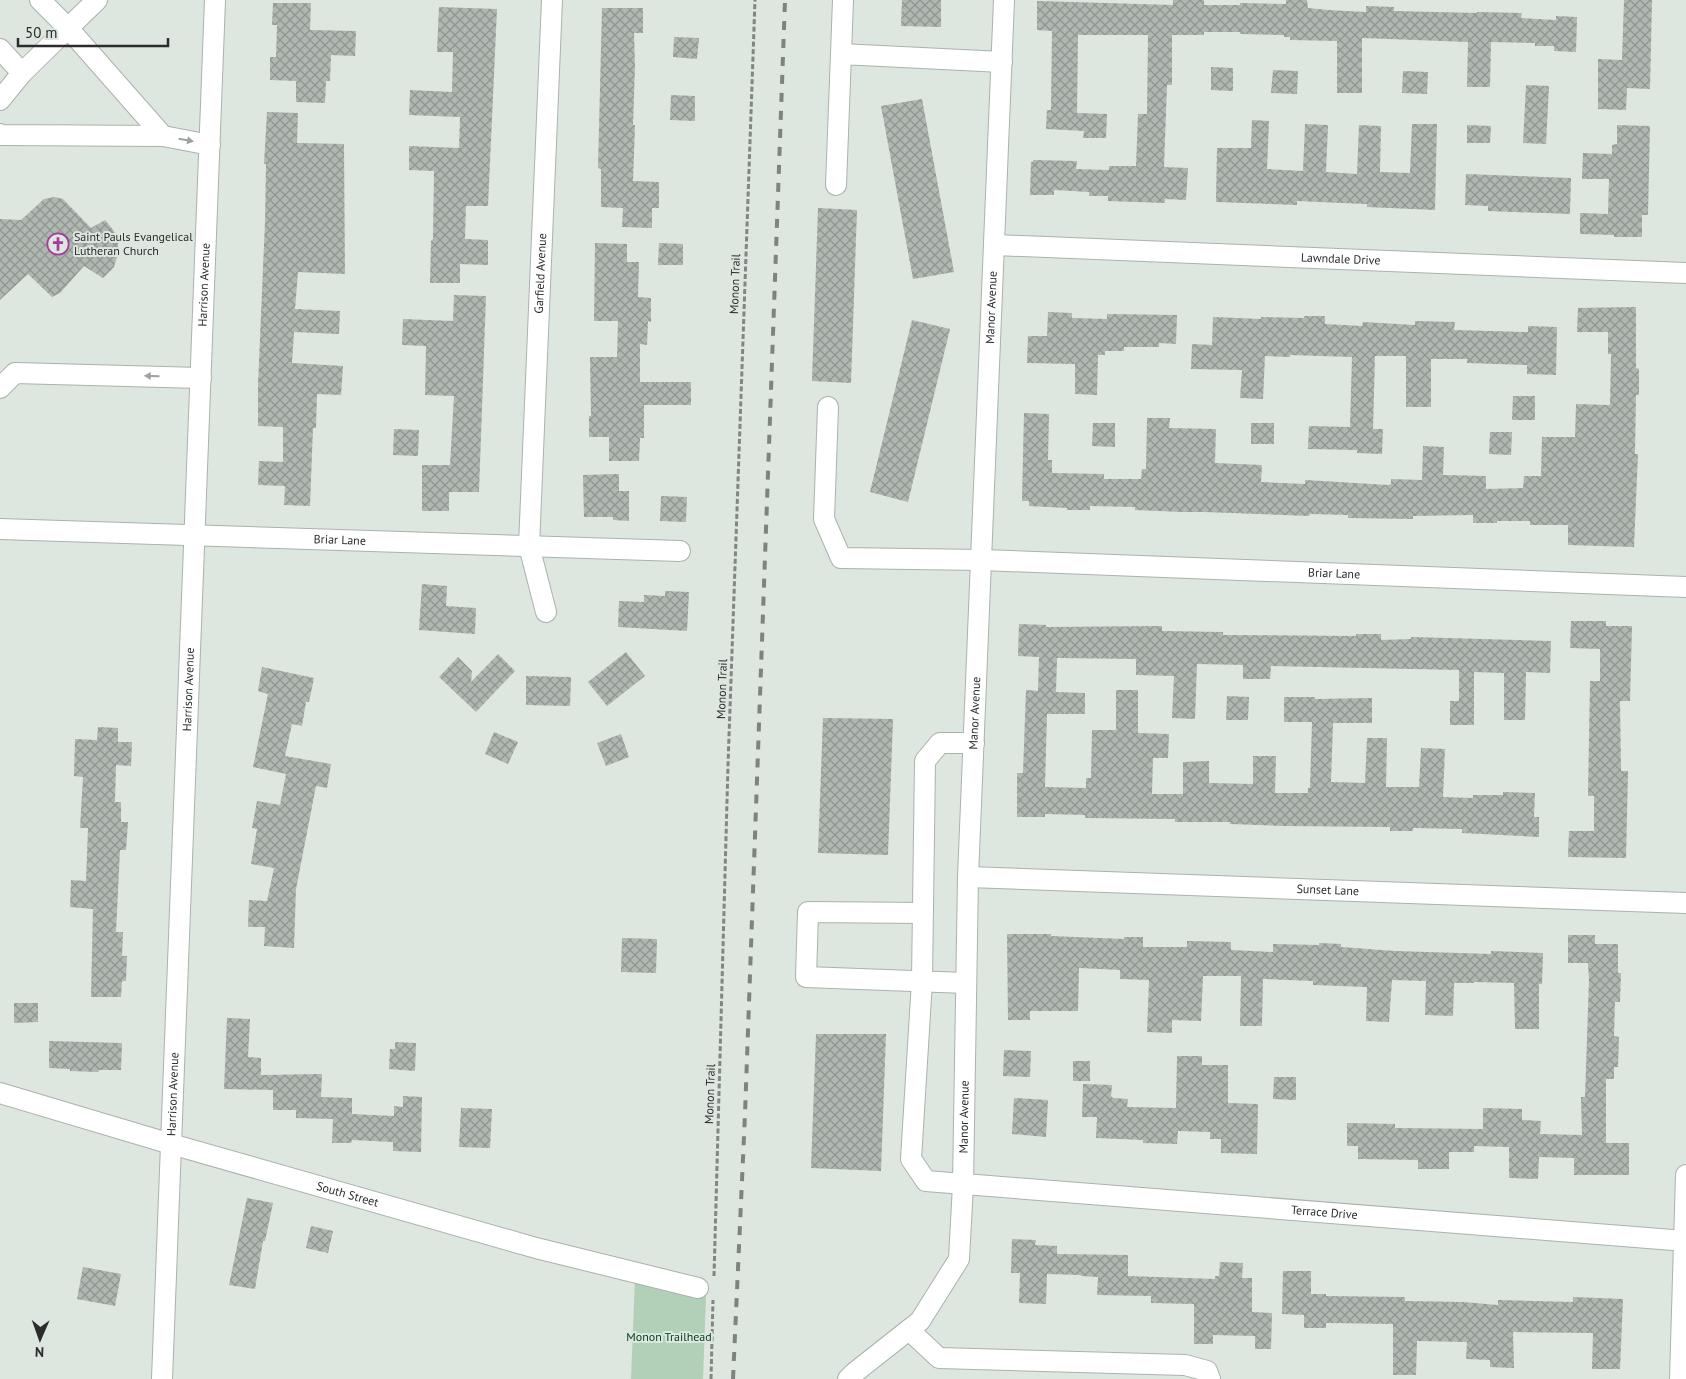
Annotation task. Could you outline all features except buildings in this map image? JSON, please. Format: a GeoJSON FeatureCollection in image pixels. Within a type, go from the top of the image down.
{"type":"FeatureCollection","features":[{"type":"Feature","properties":{"kind":"street"},"geometry":{"type":"LineString","coordinates":[[40,0],[68,28],[163,136]]}},
{"type":"Feature","properties":{"kind":"street"},"geometry":{"type":"LineString","coordinates":[[0,100],[22,73],[97,0]]}},
{"type":"Feature","properties":{"kind":"street","name":"Harrison Avenue"},"geometry":{"type":"LineString","coordinates":[[162,1379],[215,0]]}},
{"type":"Feature","properties":{"kind":"street","name":"Garfield Avenue"},"geometry":{"type":"LineString","coordinates":[[546,612],[529,546],[552,0]]}},
{"type":"Feature","properties":{"kind":"street"},"geometry":{"type":"LineString","coordinates":[[836,185],[842,0]]}},
{"type":"Feature","properties":{"kind":"street","name":"Manor Avenue"},"geometry":{"type":"LineString","coordinates":[[848,1379],[920,1321],[959,1260],[963,1185],[968,877],[1004,0]]}},
{"type":"Feature","properties":{"kind":"street"},"geometry":{"type":"LineString","coordinates":[[0,49],[22,73]]}},
{"type":"Feature","properties":{"kind":"street"},"geometry":{"type":"LineString","coordinates":[[841,54],[1002,62]]}},
{"type":"Feature","properties":{"kind":"street"},"geometry":{"type":"LineString","coordinates":[[0,134],[163,136],[210,144]]}},
{"type":"Feature","properties":{"kind":"street","name":"Lawndale Drive"},"geometry":{"type":"LineString","coordinates":[[995,245],[1686,273]]}},
{"type":"Feature","properties":{"kind":"street"},"geometry":{"type":"LineString","coordinates":[[0,388],[15,373],[201,378]]}},
{"type":"Feature","properties":{"kind":"street","name":"Briar Lane"},"geometry":{"type":"LineString","coordinates":[[828,407],[824,519],[841,558],[982,560],[1686,587]]}},
{"type":"Feature","properties":{"kind":"street","name":"Briar Lane"},"geometry":{"type":"LineString","coordinates":[[0,529],[680,551]]}},
{"type":"Feature","properties":{"kind":"street","name":"Terrace Drive"},"geometry":{"type":"LineString","coordinates":[[974,742],[940,743],[925,761],[922,981],[911,1159],[926,1181],[1685,1241]]}},
{"type":"Feature","properties":{"kind":"street","name":"Sunset Lane"},"geometry":{"type":"LineString","coordinates":[[968,877],[1686,903]]}},
{"type":"Feature","properties":{"kind":"street"},"geometry":{"type":"LineString","coordinates":[[923,914],[808,912],[806,977],[966,983]]}},
{"type":"Feature","properties":{"kind":"street","name":"South Street"},"geometry":{"type":"LineString","coordinates":[[0,1093],[536,1248],[708,1289]]}},
{"type":"Feature","properties":{"kind":"street"},"geometry":{"type":"LineString","coordinates":[[1680,1379],[1686,1174]]}},
{"type":"Feature","properties":{"kind":"street"},"geometry":{"type":"LineString","coordinates":[[909,1330],[939,1358],[1185,1365],[1207,1370],[1210,1379]]}},
{"type":"Feature","properties":{"kind":"path","name":"Monon Trail"},"geometry":{"type":"LineString","coordinates":[[711,1379],[708,1289],[755,0]]}},
{"type":"Feature","properties":{"kind":"green space","name":"Monon Trailhead"},"geometry":{"type":"Polygon","coordinates":[[[635,1276],[706,1296],[703,1379],[631,1379],[635,1276]]]}},
{"type":"Feature","properties":{"kind":"railway"},"geometry":{"type":"LineString","coordinates":[[733,1379],[745,1114],[785,0]]}},
{"type":"Feature","properties":{"kind":"place","name":"Saint Pauls Evangelical Lutheran Church"},"geometry":{"type":"Point","coordinates":[58,244]}}]}
